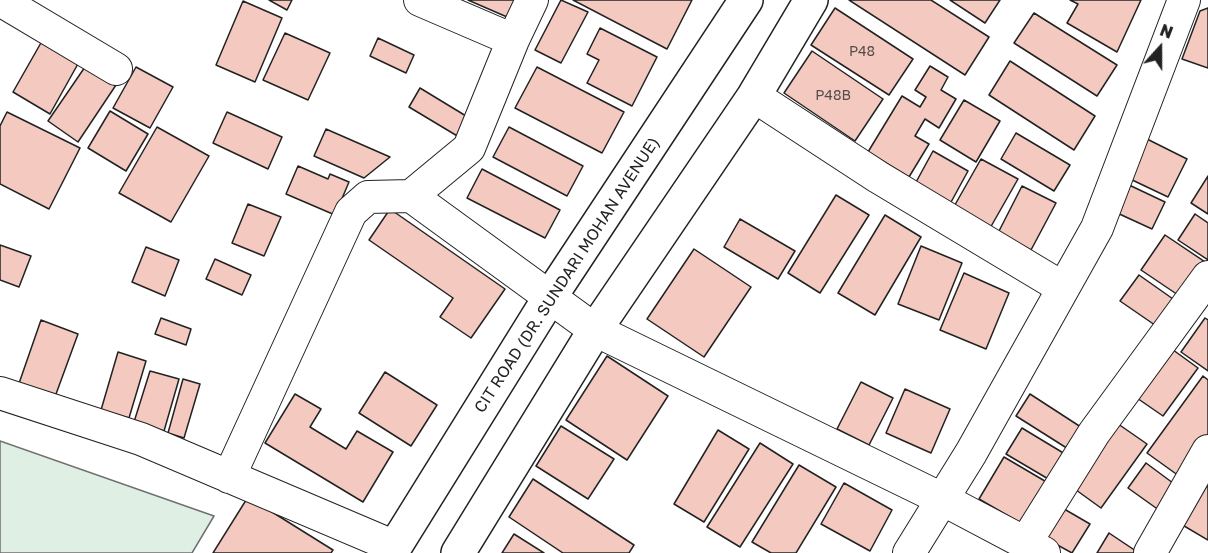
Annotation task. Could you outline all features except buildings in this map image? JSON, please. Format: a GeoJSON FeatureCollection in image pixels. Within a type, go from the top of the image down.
{"type":"FeatureCollection","features":[{"type":"Feature","properties":{"kind":"main road","name":"CIT ROAD (DR. SUNDARI MOHAN AVENUE)"},"geometry":{"type":"LineString","coordinates":[[393,550],[550,297],[746,0]]}},
{"type":"Feature","properties":{"kind":"main road"},"geometry":{"type":"LineString","coordinates":[[458,553],[596,330],[754,96],[811,0]]}},
{"type":"Feature","properties":{"kind":"street"},"geometry":{"type":"LineString","coordinates":[[0,0],[116,69]]}},
{"type":"Feature","properties":{"kind":"street"},"geometry":{"type":"LineString","coordinates":[[420,0],[513,40]]}},
{"type":"Feature","properties":{"kind":"street"},"geometry":{"type":"LineString","coordinates":[[411,196],[469,148],[513,40],[532,0]]}},
{"type":"Feature","properties":{"kind":"street"},"geometry":{"type":"LineString","coordinates":[[909,553],[970,453],[1097,228],[1184,0]]}},
{"type":"Feature","properties":{"kind":"street"},"geometry":{"type":"LineString","coordinates":[[754,96],[878,177],[1063,288]]}},
{"type":"Feature","properties":{"kind":"street"},"geometry":{"type":"LineString","coordinates":[[229,477],[351,212],[368,196],[411,196],[596,330],[942,499],[1035,548],[1094,433],[1208,277]]}},
{"type":"Feature","properties":{"kind":"street"},"geometry":{"type":"LineString","coordinates":[[0,393],[141,440],[393,550]]}},
{"type":"Feature","properties":{"kind":"street"},"geometry":{"type":"LineString","coordinates":[[1150,553],[1208,451]]}},
{"type":"Feature","properties":{"kind":"green space"},"geometry":{"type":"Polygon","coordinates":[[[0,441],[214,516],[192,553],[0,553],[0,441]]]}}]}
